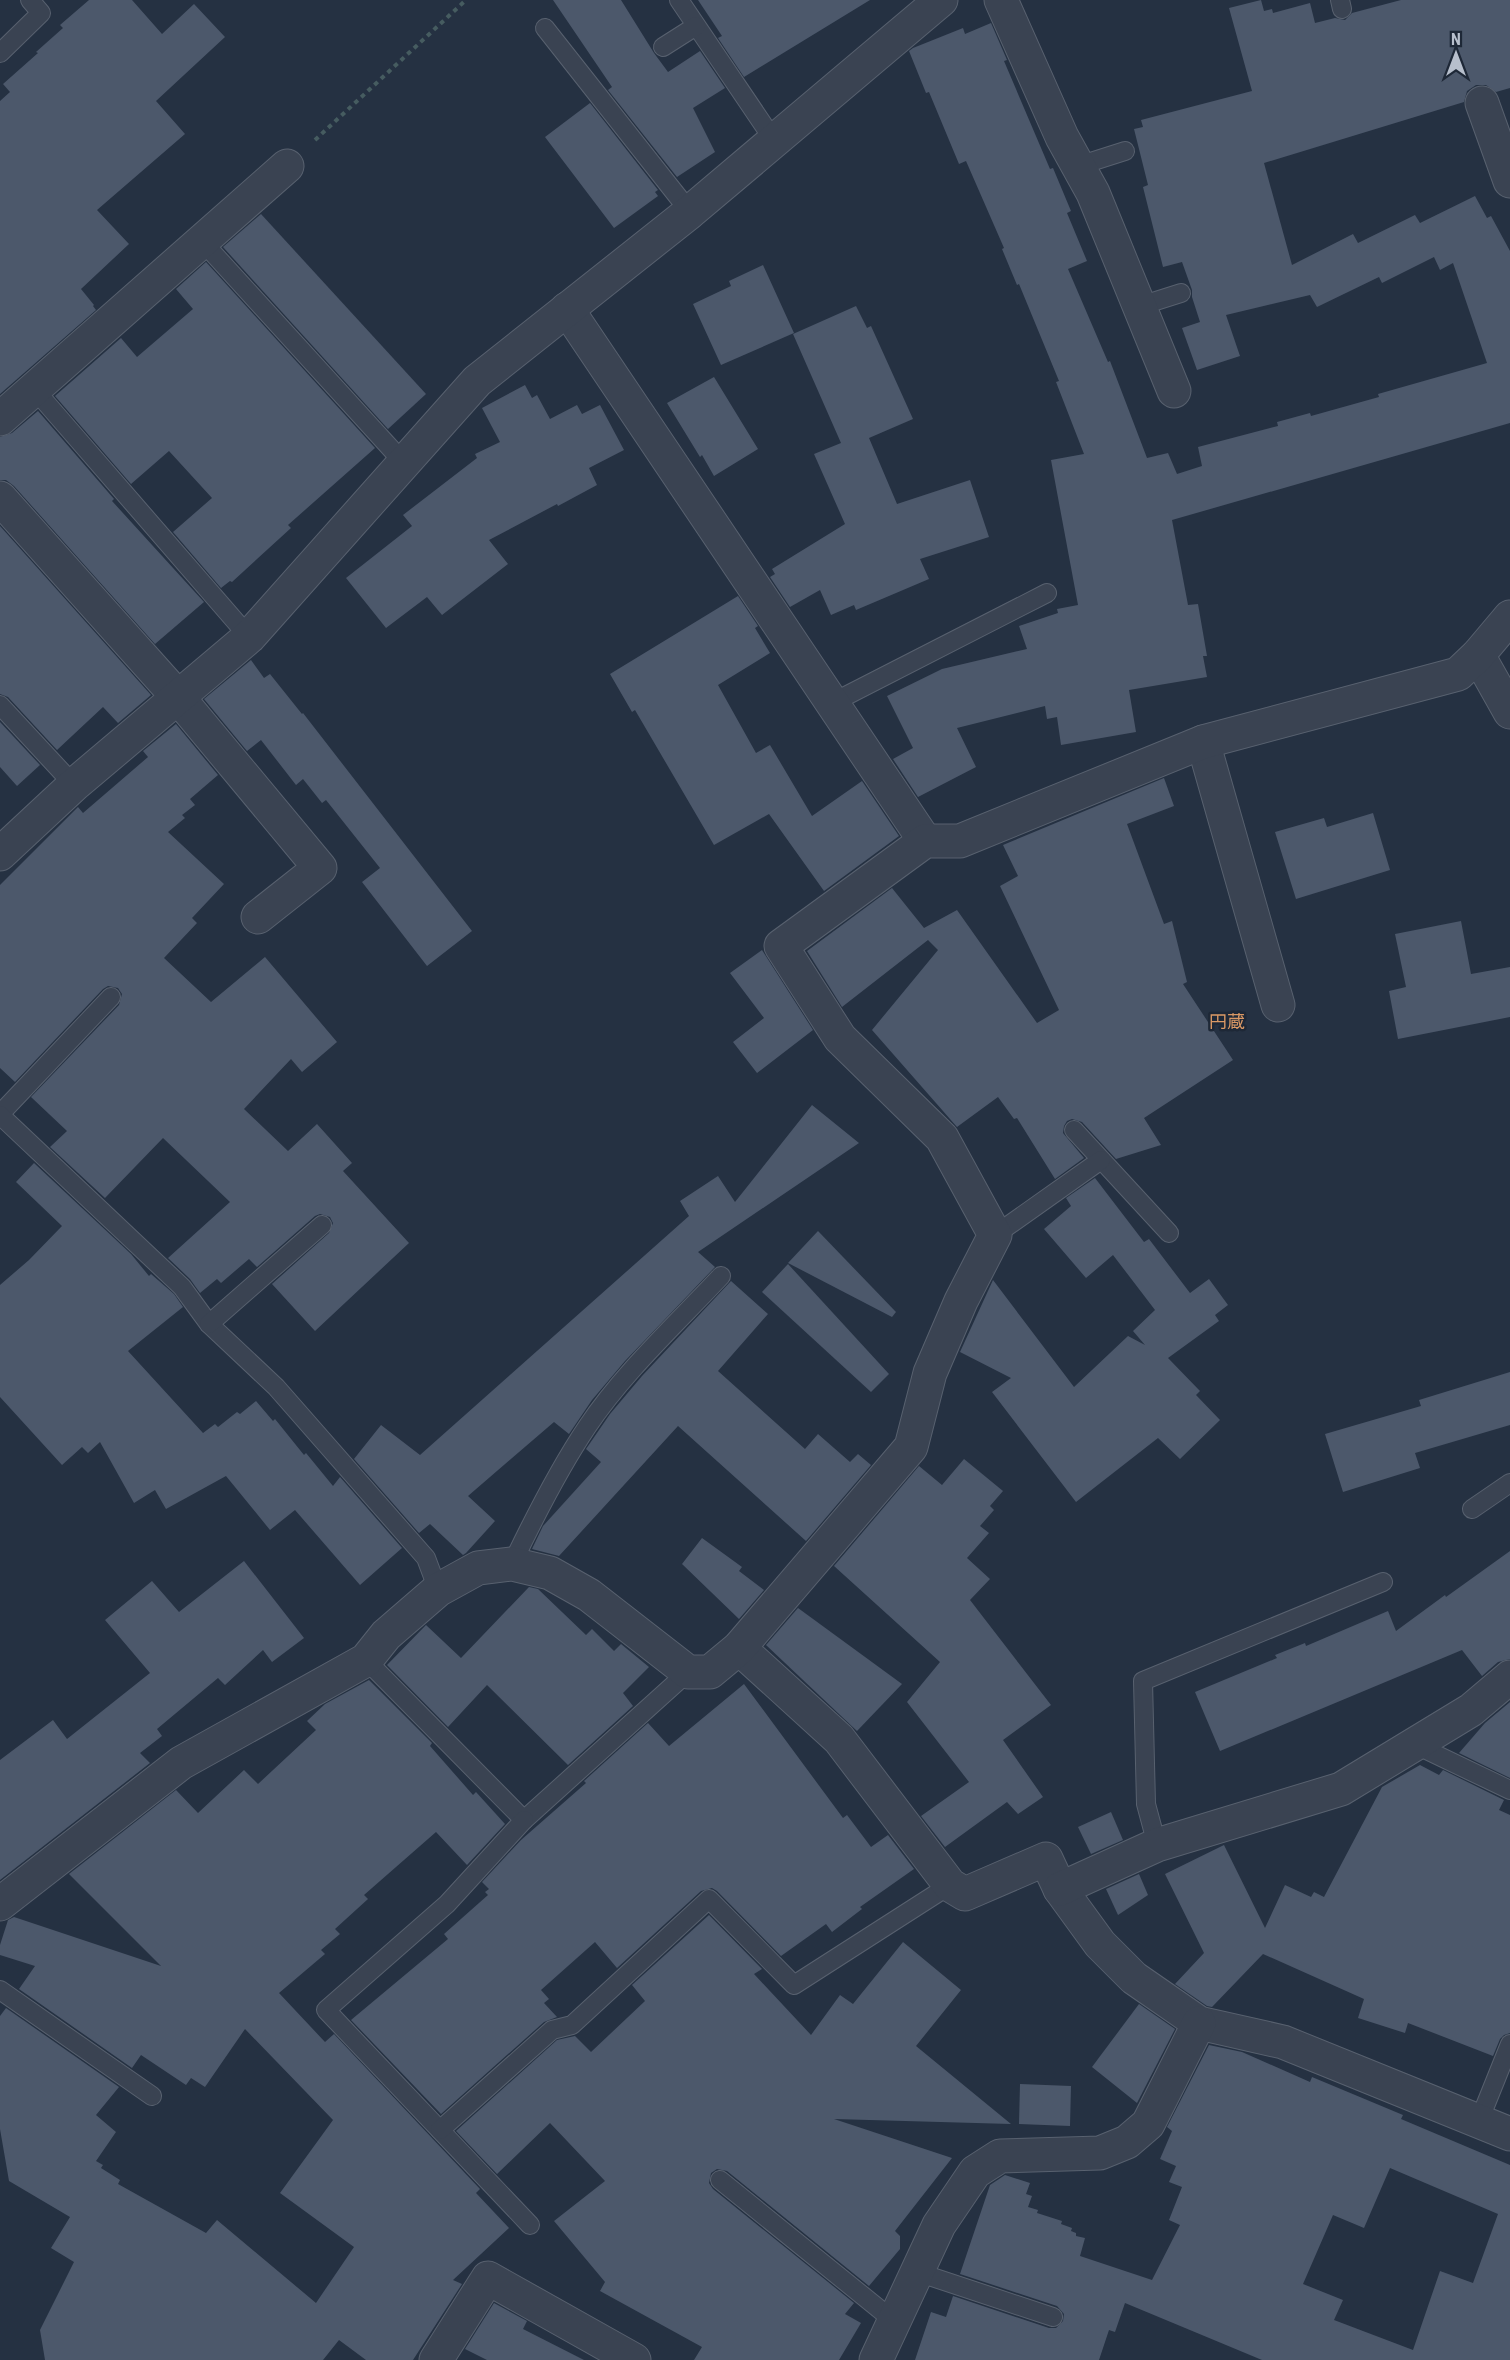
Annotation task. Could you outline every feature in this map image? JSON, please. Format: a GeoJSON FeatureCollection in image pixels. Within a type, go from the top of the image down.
{"type":"FeatureCollection","features":[{"type":"Feature","properties":{"kind":"street"},"geometry":{"type":"LineString","coordinates":[[0,854],[74,785],[249,637],[477,381],[690,212],[941,0]]}},
{"type":"Feature","properties":{"kind":"street"},"geometry":{"type":"LineString","coordinates":[[1001,0],[1062,137],[1093,193],[1174,391]]}},
{"type":"Feature","properties":{"kind":"street"},"geometry":{"type":"LineString","coordinates":[[1482,103],[1510,181]]}},
{"type":"Feature","properties":{"kind":"street"},"geometry":{"type":"LineString","coordinates":[[0,419],[287,166]]}},
{"type":"Feature","properties":{"kind":"street"},"geometry":{"type":"LineString","coordinates":[[567,309],[925,841]]}},
{"type":"Feature","properties":{"kind":"street"},"geometry":{"type":"LineString","coordinates":[[0,498],[177,696],[320,868],[258,917]]}},
{"type":"Feature","properties":{"kind":"street"},"geometry":{"type":"LineString","coordinates":[[0,1904],[181,1763],[366,1660],[386,1635],[438,1590],[478,1568],[512,1564],[550,1574],[589,1595],[688,1672],[711,1672],[739,1648],[911,1447],[930,1373],[961,1301],[995,1235],[942,1138],[840,1038],[781,946],[925,841],[960,841],[1203,742],[1458,674],[1478,655],[1510,617]]}},
{"type":"Feature","properties":{"kind":"street"},"geometry":{"type":"LineString","coordinates":[[1478,655],[1510,712]]}},
{"type":"Feature","properties":{"kind":"street"},"geometry":{"type":"LineString","coordinates":[[1203,742],[1278,1005]]}},
{"type":"Feature","properties":{"kind":"street"},"geometry":{"type":"LineString","coordinates":[[739,1648],[838,1739],[950,1885],[965,1894],[1046,1859],[1060,1889],[1100,1944],[1134,1978],[1199,2023],[1283,2042],[1510,2134]]}},
{"type":"Feature","properties":{"kind":"street"},"geometry":{"type":"LineString","coordinates":[[1060,1889],[1156,1845],[1341,1789],[1471,1710],[1510,1677]]}},
{"type":"Feature","properties":{"kind":"street"},"geometry":{"type":"LineString","coordinates":[[876,2360],[939,2225],[975,2172],[1000,2156],[1100,2153],[1127,2142],[1148,2124],[1199,2023]]}},
{"type":"Feature","properties":{"kind":"street"},"geometry":{"type":"LineString","coordinates":[[436,2360],[488,2278],[634,2360]]}},
{"type":"Feature","properties":{"kind":"lane"},"geometry":{"type":"LineString","coordinates":[[0,53],[41,13],[30,0]]}},
{"type":"Feature","properties":{"kind":"lane"},"geometry":{"type":"LineString","coordinates":[[679,0],[775,142]]}},
{"type":"Feature","properties":{"kind":"lane"},"geometry":{"type":"LineString","coordinates":[[663,47],[696,26]]}},
{"type":"Feature","properties":{"kind":"lane"},"geometry":{"type":"LineString","coordinates":[[545,28],[690,212]]}},
{"type":"Feature","properties":{"kind":"lane"},"geometry":{"type":"LineString","coordinates":[[1078,166],[1125,151]]}},
{"type":"Feature","properties":{"kind":"lane"},"geometry":{"type":"LineString","coordinates":[[202,241],[404,463]]}},
{"type":"Feature","properties":{"kind":"lane"},"geometry":{"type":"LineString","coordinates":[[1140,306],[1181,293]]}},
{"type":"Feature","properties":{"kind":"lane"},"geometry":{"type":"LineString","coordinates":[[35,390],[249,637]]}},
{"type":"Feature","properties":{"kind":"lane"},"geometry":{"type":"LineString","coordinates":[[832,703],[1047,593]]}},
{"type":"Feature","properties":{"kind":"lane"},"geometry":{"type":"LineString","coordinates":[[0,705],[74,785]]}},
{"type":"Feature","properties":{"kind":"lane"},"geometry":{"type":"LineString","coordinates":[[111,997],[0,1114],[182,1287],[209,1324],[276,1387],[426,1558],[438,1590]]}},
{"type":"Feature","properties":{"kind":"lane"},"geometry":{"type":"LineString","coordinates":[[1074,1130],[1169,1233]]}},
{"type":"Feature","properties":{"kind":"lane"},"geometry":{"type":"LineString","coordinates":[[995,1235],[1101,1160]]}},
{"type":"Feature","properties":{"kind":"lane"},"geometry":{"type":"LineString","coordinates":[[209,1324],[322,1225]]}},
{"type":"Feature","properties":{"kind":"lane"},"geometry":{"type":"LineString","coordinates":[[512,1564],[534,1518],[587,1426],[631,1372],[721,1276]]}},
{"type":"Feature","properties":{"kind":"lane"},"geometry":{"type":"LineString","coordinates":[[1472,1509],[1510,1483]]}},
{"type":"Feature","properties":{"kind":"lane"},"geometry":{"type":"LineString","coordinates":[[1156,1845],[1146,1804],[1143,1681],[1383,1582]]}},
{"type":"Feature","properties":{"kind":"lane"},"geometry":{"type":"LineString","coordinates":[[366,1660],[525,1820]]}},
{"type":"Feature","properties":{"kind":"lane"},"geometry":{"type":"LineString","coordinates":[[530,2225],[326,2010],[447,1904],[525,1820],[688,1672]]}},
{"type":"Feature","properties":{"kind":"lane"},"geometry":{"type":"LineString","coordinates":[[1414,1744],[1510,1790]]}},
{"type":"Feature","properties":{"kind":"lane"},"geometry":{"type":"LineString","coordinates":[[440,2130],[552,2030],[572,2025],[709,1899],[794,1985],[950,1885]]}},
{"type":"Feature","properties":{"kind":"lane"},"geometry":{"type":"LineString","coordinates":[[0,1990],[152,2096]]}},
{"type":"Feature","properties":{"kind":"lane"},"geometry":{"type":"LineString","coordinates":[[1479,2121],[1510,2044]]}},
{"type":"Feature","properties":{"kind":"lane"},"geometry":{"type":"LineString","coordinates":[[720,2180],[894,2321]]}},
{"type":"Feature","properties":{"kind":"lane"},"geometry":{"type":"LineString","coordinates":[[917,2272],[1053,2317]]}},
{"type":"Feature","properties":{"kind":"path"},"geometry":{"type":"LineString","coordinates":[[287,166],[466,0]]}},
{"type":"Feature","properties":{"kind":"building"},"geometry":{"type":"Polygon","coordinates":[[[89,0],[132,0],[162,34],[194,4],[225,37],[156,101],[185,134],[97,210],[129,244],[81,289],[96,310],[0,394],[0,101],[10,92],[3,84],[63,28],[60,25],[89,0]]]}},
{"type":"Feature","properties":{"kind":"building"},"geometry":{"type":"Polygon","coordinates":[[[553,0],[621,0],[668,72],[700,51],[725,88],[693,108],[715,152],[677,177],[608,90],[612,87],[553,0]]]}},
{"type":"Feature","properties":{"kind":"building"},"geometry":{"type":"Polygon","coordinates":[[[698,0],[870,0],[744,77],[718,38],[722,36],[698,0]]]}},
{"type":"Feature","properties":{"kind":"building"},"geometry":{"type":"Polygon","coordinates":[[[1261,0],[1264,11],[1272,9],[1273,13],[1310,3],[1315,23],[1335,18],[1345,20],[1352,13],[1401,0],[1510,0],[1510,88],[1496,92],[1486,85],[1476,85],[1467,91],[1464,102],[1264,163],[1292,265],[1353,234],[1358,243],[1415,215],[1420,223],[1475,196],[1487,218],[1491,216],[1510,251],[1510,423],[1172,520],[1188,605],[1198,604],[1207,656],[1203,656],[1207,677],[1129,690],[1136,732],[1061,745],[1057,717],[1047,719],[1045,706],[957,728],[976,767],[918,797],[893,759],[913,748],[887,696],[942,669],[1027,649],[1019,626],[1058,613],[1057,609],[1078,605],[1051,460],[1084,454],[1056,382],[1059,381],[1002,249],[1004,248],[966,161],[959,164],[909,51],[963,28],[965,34],[991,23],[1007,60],[1004,61],[1050,169],[1053,168],[1071,211],[1067,213],[1087,261],[1068,269],[1108,362],[1110,361],[1147,458],[1168,453],[1177,474],[1202,466],[1198,447],[1278,426],[1277,422],[1310,413],[1311,416],[1379,397],[1378,394],[1487,363],[1453,263],[1440,270],[1434,257],[1382,283],[1379,277],[1317,307],[1310,295],[1226,315],[1240,356],[1197,370],[1182,328],[1200,322],[1192,290],[1182,262],[1163,267],[1143,187],[1148,185],[1134,129],[1143,127],[1141,120],[1252,91],[1229,8],[1261,0]]]}},
{"type":"Feature","properties":{"kind":"building"},"geometry":{"type":"Polygon","coordinates":[[[590,103],[658,190],[655,192],[658,196],[614,228],[545,137],[590,103]]]}},
{"type":"Feature","properties":{"kind":"building"},"geometry":{"type":"Polygon","coordinates":[[[261,214],[426,394],[388,429],[223,247],[261,214]]]}},
{"type":"Feature","properties":{"kind":"building"},"geometry":{"type":"Polygon","coordinates":[[[206,262],[375,448],[288,525],[291,528],[232,582],[230,581],[221,588],[173,532],[212,498],[169,451],[131,484],[55,396],[121,338],[137,357],[193,309],[176,289],[206,262]]]}},
{"type":"Feature","properties":{"kind":"building"},"geometry":{"type":"Polygon","coordinates":[[[763,265],[794,333],[721,365],[693,304],[731,286],[729,281],[763,265]]]}},
{"type":"Feature","properties":{"kind":"building"},"geometry":{"type":"Polygon","coordinates":[[[856,306],[867,328],[871,326],[913,419],[869,438],[897,504],[970,480],[989,537],[920,559],[929,579],[856,610],[854,605],[831,615],[820,590],[790,607],[770,577],[775,574],[772,569],[845,524],[814,454],[841,443],[793,334],[856,306]]]}},
{"type":"Feature","properties":{"kind":"building"},"geometry":{"type":"Polygon","coordinates":[[[714,377],[758,449],[714,476],[667,403],[714,377]]]}},
{"type":"Feature","properties":{"kind":"building"},"geometry":{"type":"Polygon","coordinates":[[[525,385],[532,398],[537,395],[550,419],[577,405],[582,414],[600,405],[624,450],[589,468],[597,485],[489,540],[508,564],[442,615],[427,597],[386,628],[346,578],[412,526],[403,515],[477,458],[475,454],[500,442],[482,408],[525,385]]]}},
{"type":"Feature","properties":{"kind":"building"},"geometry":{"type":"Polygon","coordinates":[[[38,411],[114,499],[112,501],[204,602],[155,644],[14,486],[6,480],[0,480],[0,437],[12,433],[38,411]]]}},
{"type":"Feature","properties":{"kind":"building"},"geometry":{"type":"Polygon","coordinates":[[[0,526],[151,695],[118,723],[103,707],[57,750],[8,697],[0,694],[0,526]]]}},
{"type":"Feature","properties":{"kind":"building"},"geometry":{"type":"Polygon","coordinates":[[[738,596],[758,626],[755,628],[770,653],[718,685],[756,753],[770,745],[812,816],[862,781],[899,836],[824,891],[769,814],[714,845],[635,710],[632,712],[610,674],[738,596]]]}},
{"type":"Feature","properties":{"kind":"building"},"geometry":{"type":"Polygon","coordinates":[[[251,660],[264,678],[270,674],[303,713],[472,931],[427,966],[362,882],[380,868],[326,800],[322,803],[303,779],[296,785],[261,740],[247,751],[204,699],[251,660]]]}},
{"type":"Feature","properties":{"kind":"building"},"geometry":{"type":"Polygon","coordinates":[[[0,722],[40,765],[17,786],[0,767],[0,722]]]}},
{"type":"Feature","properties":{"kind":"building"},"geometry":{"type":"Polygon","coordinates":[[[176,724],[218,775],[190,799],[195,805],[182,815],[185,818],[168,832],[224,884],[192,918],[197,923],[164,958],[211,1002],[265,957],[337,1042],[302,1072],[291,1059],[244,1109],[288,1151],[317,1124],[352,1163],[343,1171],[409,1243],[315,1331],[272,1284],[329,1233],[333,1223],[330,1217],[320,1214],[315,1216],[257,1267],[249,1259],[221,1283],[217,1279],[200,1293],[190,1279],[168,1258],[230,1202],[163,1138],[105,1198],[50,1147],[67,1131],[31,1097],[119,1005],[122,994],[118,988],[108,986],[103,989],[15,1082],[0,1068],[0,885],[78,807],[83,813],[148,757],[143,751],[176,724]]]}},
{"type":"Feature","properties":{"kind":"building"},"geometry":{"type":"Polygon","coordinates":[[[1164,778],[1174,806],[1127,824],[1164,924],[1172,921],[1187,982],[1183,984],[1233,1060],[1144,1118],[1161,1145],[1116,1159],[1082,1122],[1072,1119],[1067,1121],[1063,1133],[1084,1158],[1055,1179],[1017,1118],[1014,1119],[998,1097],[957,1127],[872,1030],[938,950],[928,940],[842,1007],[807,951],[892,888],[924,928],[957,910],[1037,1023],[1059,1010],[1000,886],[1018,876],[1003,845],[1164,778]]]}},
{"type":"Feature","properties":{"kind":"building"},"geometry":{"type":"Polygon","coordinates":[[[1373,813],[1390,870],[1296,899],[1275,832],[1324,818],[1327,827],[1373,813]]]}},
{"type":"Feature","properties":{"kind":"building"},"geometry":{"type":"Polygon","coordinates":[[[1461,921],[1471,974],[1510,967],[1510,1017],[1398,1039],[1389,991],[1406,987],[1395,934],[1461,921]]]}},
{"type":"Feature","properties":{"kind":"building"},"geometry":{"type":"Polygon","coordinates":[[[762,950],[813,1030],[757,1073],[733,1042],[764,1018],[730,973],[762,950]]]}},
{"type":"Feature","properties":{"kind":"building"},"geometry":{"type":"Polygon","coordinates":[[[812,1105],[859,1143],[698,1252],[715,1267],[625,1361],[592,1400],[569,1434],[554,1422],[468,1496],[495,1521],[466,1553],[463,1555],[430,1524],[419,1533],[354,1459],[381,1425],[420,1455],[689,1216],[680,1201],[718,1176],[735,1202],[812,1105]]]}},
{"type":"Feature","properties":{"kind":"building"},"geometry":{"type":"Polygon","coordinates":[[[34,1163],[131,1254],[149,1276],[151,1274],[174,1294],[183,1307],[128,1351],[203,1433],[215,1424],[218,1427],[237,1412],[240,1414],[256,1401],[273,1421],[275,1419],[304,1455],[306,1453],[333,1486],[340,1477],[402,1548],[360,1585],[295,1510],[270,1530],[226,1476],[166,1509],[155,1490],[134,1503],[100,1442],[88,1453],[82,1447],[62,1465],[0,1397],[0,1285],[29,1260],[62,1226],[16,1182],[34,1163]]]}},
{"type":"Feature","properties":{"kind":"building"},"geometry":{"type":"Polygon","coordinates":[[[1095,1178],[1144,1242],[1149,1239],[1190,1293],[1209,1279],[1228,1305],[1215,1315],[1219,1321],[1168,1358],[1200,1391],[1196,1395],[1220,1420],[1180,1459],[1158,1438],[1076,1502],[992,1392],[1011,1378],[960,1352],[993,1280],[1074,1387],[1128,1336],[1145,1345],[1133,1331],[1155,1310],[1113,1255],[1086,1278],[1044,1229],[1071,1206],[1066,1198],[1095,1178]]]}},
{"type":"Feature","properties":{"kind":"building"},"geometry":{"type":"Polygon","coordinates":[[[818,1231],[896,1312],[892,1317],[788,1263],[818,1231]]]}},
{"type":"Feature","properties":{"kind":"building"},"geometry":{"type":"Polygon","coordinates":[[[788,1264],[889,1374],[871,1392],[762,1292],[788,1264]]]}},
{"type":"Feature","properties":{"kind":"building"},"geometry":{"type":"Polygon","coordinates":[[[731,1281],[768,1314],[718,1371],[805,1449],[818,1434],[850,1462],[858,1454],[871,1465],[806,1541],[678,1426],[559,1556],[532,1549],[543,1526],[601,1462],[586,1449],[610,1414],[642,1376],[731,1281]]]}},
{"type":"Feature","properties":{"kind":"building"},"geometry":{"type":"Polygon","coordinates":[[[1510,1372],[1510,1425],[1415,1453],[1420,1468],[1343,1492],[1325,1434],[1421,1406],[1419,1400],[1510,1372]]]}},
{"type":"Feature","properties":{"kind":"building"},"geometry":{"type":"Polygon","coordinates":[[[964,1459],[1003,1491],[990,1506],[994,1510],[980,1526],[989,1533],[967,1558],[990,1579],[970,1600],[1051,1705],[1003,1740],[1043,1797],[1018,1814],[1007,1802],[945,1847],[921,1816],[969,1782],[907,1702],[940,1662],[834,1566],[919,1466],[942,1485],[964,1459]]]}},
{"type":"Feature","properties":{"kind":"building"},"geometry":{"type":"Polygon","coordinates":[[[702,1538],[742,1567],[739,1571],[764,1590],[739,1619],[682,1564],[702,1538]]]}},
{"type":"Feature","properties":{"kind":"building"},"geometry":{"type":"Polygon","coordinates":[[[1510,1551],[1510,1659],[1498,1662],[1482,1676],[1462,1650],[1220,1751],[1195,1692],[1277,1658],[1275,1655],[1305,1643],[1306,1646],[1388,1611],[1396,1631],[1510,1551]]]}},
{"type":"Feature","properties":{"kind":"building"},"geometry":{"type":"Polygon","coordinates":[[[244,1561],[304,1638],[272,1662],[263,1650],[225,1685],[218,1678],[157,1729],[162,1736],[140,1753],[150,1763],[0,1880],[0,1760],[53,1720],[67,1739],[150,1673],[105,1620],[152,1581],[179,1612],[244,1561]]]}},
{"type":"Feature","properties":{"kind":"building"},"geometry":{"type":"Polygon","coordinates":[[[529,1587],[538,1589],[586,1635],[592,1629],[614,1651],[621,1644],[649,1667],[623,1693],[633,1706],[568,1765],[487,1685],[448,1727],[387,1665],[426,1625],[461,1658],[529,1587]]]}},
{"type":"Feature","properties":{"kind":"building"},"geometry":{"type":"Polygon","coordinates":[[[798,1608],[902,1684],[857,1731],[766,1645],[798,1608]]]}},
{"type":"Feature","properties":{"kind":"building"},"geometry":{"type":"Polygon","coordinates":[[[369,1680],[432,1743],[430,1746],[473,1795],[476,1792],[505,1824],[467,1865],[436,1832],[364,1895],[368,1899],[335,1929],[340,1934],[321,1950],[325,1954],[279,1993],[325,2042],[334,2034],[480,2189],[476,2193],[509,2228],[453,2280],[462,2284],[413,2360],[366,2360],[339,2340],[323,2360],[45,2360],[40,2330],[74,2262],[51,2248],[70,2217],[9,2181],[0,2129],[0,2016],[6,2008],[119,2087],[96,2115],[116,2132],[96,2161],[103,2165],[101,2168],[120,2180],[118,2184],[206,2233],[217,2220],[316,2303],[354,2247],[280,2193],[333,2120],[245,2029],[205,2087],[191,2078],[186,2085],[141,2055],[132,2068],[19,1989],[35,1966],[0,1955],[0,1945],[8,1920],[14,1917],[161,1966],[69,1874],[176,1790],[198,1813],[244,1770],[258,1784],[316,1730],[307,1721],[325,1704],[369,1680]]]}},
{"type":"Feature","properties":{"kind":"building"},"geometry":{"type":"Polygon","coordinates":[[[744,1684],[843,1818],[847,1815],[871,1847],[888,1835],[914,1869],[860,1907],[862,1909],[832,1932],[826,1924],[781,1956],[712,1888],[701,1891],[617,1968],[595,1942],[541,1990],[549,1999],[544,2003],[557,2017],[544,2022],[441,2114],[351,2020],[448,1939],[444,1934],[488,1895],[485,1892],[489,1889],[482,1882],[521,1840],[586,1783],[584,1781],[648,1723],[669,1746],[744,1684]]]}},
{"type":"Feature","properties":{"kind":"building"},"geometry":{"type":"Polygon","coordinates":[[[1510,1702],[1510,1778],[1459,1753],[1485,1723],[1510,1702]]]}},
{"type":"Feature","properties":{"kind":"building"},"geometry":{"type":"Polygon","coordinates":[[[1420,1765],[1439,1775],[1443,1770],[1504,1800],[1499,1810],[1510,1815],[1510,2033],[1500,2039],[1493,2056],[1408,2023],[1405,2033],[1358,2018],[1364,1999],[1263,1954],[1212,2007],[1175,1984],[1204,1953],[1165,1874],[1224,1845],[1265,1928],[1285,1885],[1311,1897],[1314,1892],[1324,1897],[1382,1787],[1420,1765]]]}},
{"type":"Feature","properties":{"kind":"building"},"geometry":{"type":"Polygon","coordinates":[[[1111,1812],[1123,1840],[1091,1854],[1078,1827],[1111,1812]]]}},
{"type":"Feature","properties":{"kind":"building"},"geometry":{"type":"Polygon","coordinates":[[[1139,1874],[1148,1895],[1118,1915],[1106,1889],[1139,1874]]]}},
{"type":"Feature","properties":{"kind":"building"},"geometry":{"type":"Polygon","coordinates":[[[709,1915],[762,1969],[754,1974],[811,2035],[840,1995],[853,2004],[903,1942],[961,1990],[916,2046],[1011,2124],[834,2119],[952,2158],[895,2231],[900,2236],[900,2249],[869,2286],[727,2171],[717,2169],[711,2173],[709,2183],[713,2189],[854,2303],[845,2314],[861,2323],[839,2360],[694,2360],[702,2347],[600,2291],[605,2282],[554,2221],[605,2181],[550,2123],[497,2174],[456,2131],[557,2040],[575,2036],[591,2052],[645,2001],[632,1985],[709,1915]]]}},
{"type":"Feature","properties":{"kind":"building"},"geometry":{"type":"Polygon","coordinates":[[[1139,2004],[1175,2029],[1137,2103],[1092,2067],[1139,2004]]]}},
{"type":"Feature","properties":{"kind":"building"},"geometry":{"type":"Polygon","coordinates":[[[1209,2045],[1242,2052],[1310,2082],[1312,2077],[1403,2115],[1401,2119],[1510,2165],[1510,2360],[1262,2360],[1125,2303],[1115,2332],[1109,2330],[1099,2360],[915,2360],[931,2312],[946,2317],[953,2296],[1049,2328],[1056,2328],[1063,2321],[1064,2314],[1057,2306],[960,2274],[990,2185],[1005,2175],[1030,2183],[1026,2194],[1032,2196],[1028,2207],[1038,2210],[1037,2213],[1062,2221],[1061,2224],[1072,2228],[1071,2231],[1076,2233],[1076,2236],[1085,2238],[1080,2256],[1152,2280],[1180,2225],[1169,2220],[1182,2187],[1169,2182],[1176,2166],[1160,2159],[1172,2131],[1167,2127],[1209,2045]],[[1390,2168],[1364,2228],[1333,2215],[1303,2284],[1343,2300],[1334,2320],[1413,2350],[1440,2271],[1473,2283],[1498,2214],[1390,2168]]]}},
{"type":"Feature","properties":{"kind":"building"},"geometry":{"type":"Polygon","coordinates":[[[1020,2084],[1071,2086],[1070,2126],[1019,2124],[1020,2084]]]}},
{"type":"Feature","properties":{"kind":"building"},"geometry":{"type":"Polygon","coordinates":[[[494,2303],[527,2321],[523,2329],[584,2360],[487,2360],[465,2349],[494,2303]]]}},
{"type":"Feature","properties":{"kind":"district","name":"円蔵"},"geometry":{"type":"Point","coordinates":[1227,1021]}}]}
